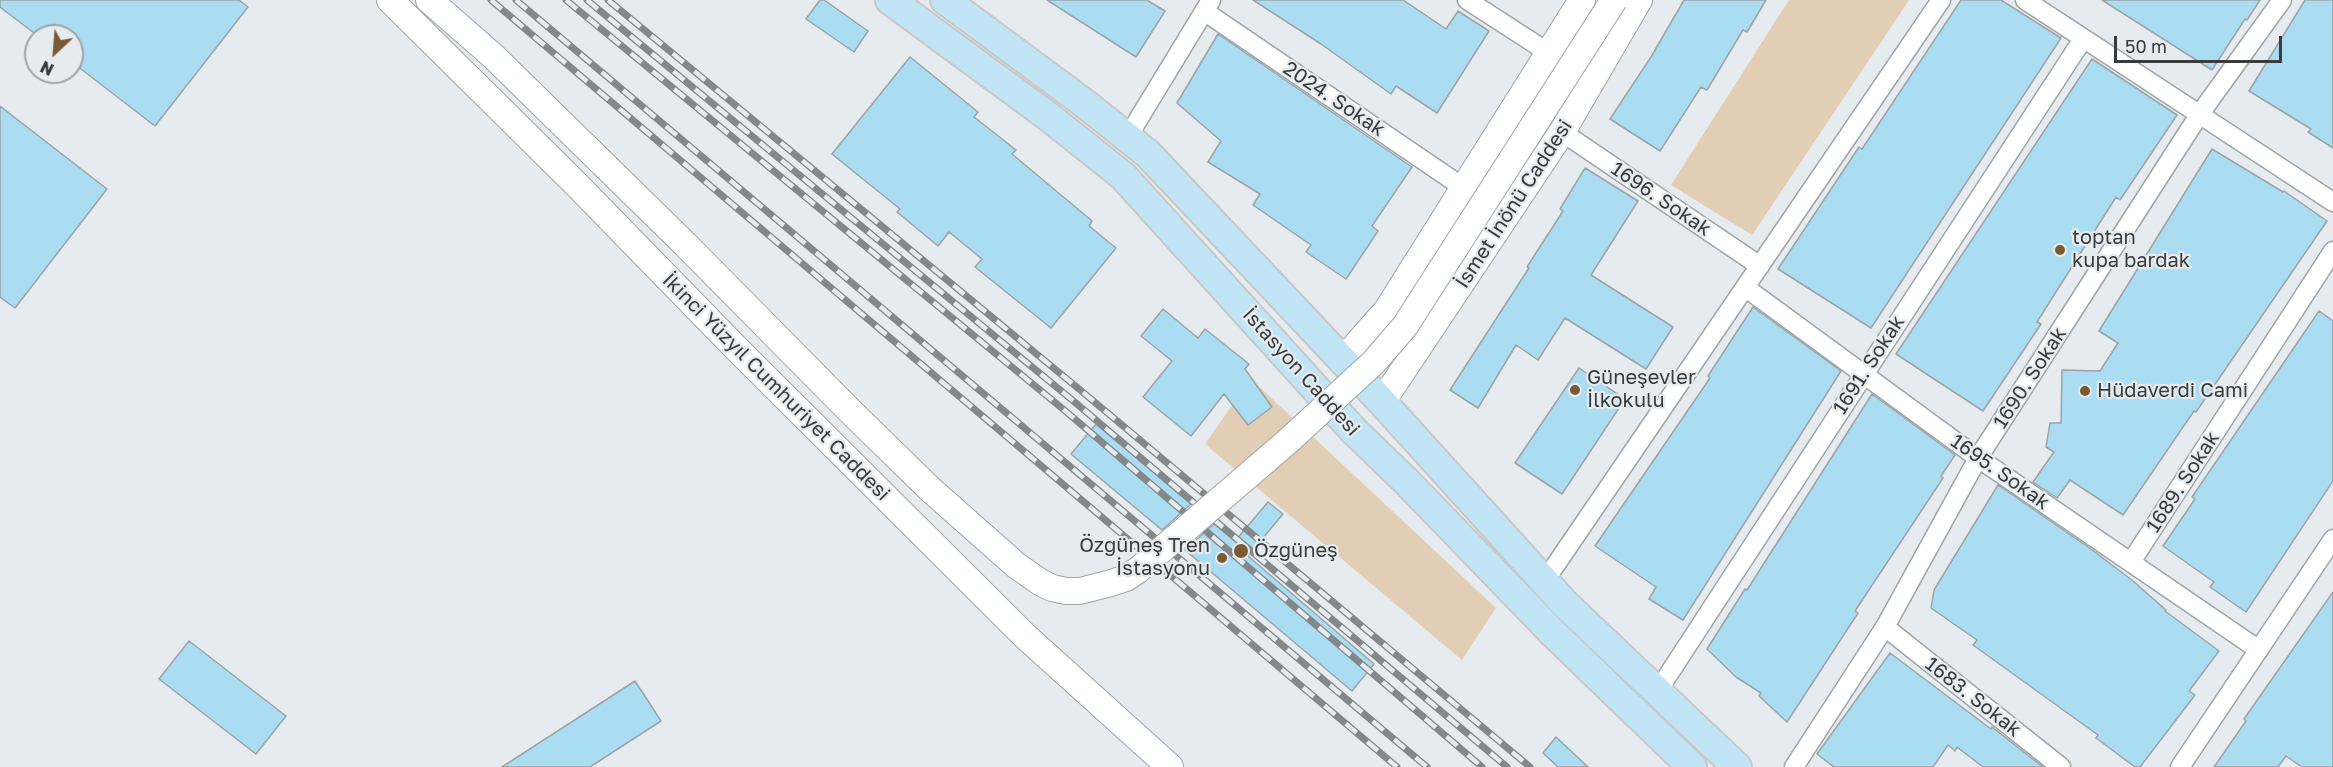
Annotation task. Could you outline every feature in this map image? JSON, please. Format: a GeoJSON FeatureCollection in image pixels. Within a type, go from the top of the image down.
{"type":"FeatureCollection","features":[{"type":"Feature","properties":{"kind":"main road","name":"İkinci Yüzyıl Cumhuriyet Caddesi"},"geometry":{"type":"LineString","coordinates":[[390,0],[1025,636],[1170,767]]}},
{"type":"Feature","properties":{"kind":"main road"},"geometry":{"type":"LineString","coordinates":[[429,0],[493,56],[931,490],[1017,566],[1040,582],[1066,591],[1080,591],[1111,583],[1126,578],[1138,570],[1287,442],[1374,362],[1405,326],[1614,0]]}},
{"type":"Feature","properties":{"kind":"main road","name":"İstasyon Caddesi"},"geometry":{"type":"LineString","coordinates":[[890,0],[1050,117],[1123,176],[1354,431],[1406,481],[1552,632],[1692,767]]}},
{"type":"Feature","properties":{"kind":"main road"},"geometry":{"type":"LineString","coordinates":[[1314,387],[1342,361],[1387,310],[1582,0]]}},
{"type":"Feature","properties":{"kind":"main road","name":"İsmet İnönü Caddesi"},"geometry":{"type":"LineString","coordinates":[[1382,402],[1562,132],[1639,0]]}},
{"type":"Feature","properties":{"kind":"main road","name":"İstasyon Caddesi"},"geometry":{"type":"LineString","coordinates":[[962,5],[1148,154],[1382,402],[1565,604],[1737,767]]}},
{"type":"Feature","properties":{"kind":"main road"},"geometry":{"type":"LineString","coordinates":[[1354,431],[1382,402]]}},
{"type":"Feature","properties":{"kind":"street"},"geometry":{"type":"LineString","coordinates":[[1467,0],[1549,53]]}},
{"type":"Feature","properties":{"kind":"street"},"geometry":{"type":"LineString","coordinates":[[1544,582],[1941,0]]}},
{"type":"Feature","properties":{"kind":"street"},"geometry":{"type":"LineString","coordinates":[[2025,0],[2333,202]]}},
{"type":"Feature","properties":{"kind":"street","name":"1690. Sokak"},"geometry":{"type":"LineString","coordinates":[[1794,767],[1885,627],[1978,458],[2199,115],[2282,0]]}},
{"type":"Feature","properties":{"kind":"street"},"geometry":{"type":"LineString","coordinates":[[1127,138],[1207,6]]}},
{"type":"Feature","properties":{"kind":"street","name":"2024. Sokak"},"geometry":{"type":"LineString","coordinates":[[1207,6],[1464,188]]}},
{"type":"Feature","properties":{"kind":"street","name":"1691. Sokak"},"geometry":{"type":"LineString","coordinates":[[1657,692],[2083,39]]}},
{"type":"Feature","properties":{"kind":"street","name":"1696. Sokak"},"geometry":{"type":"LineString","coordinates":[[1562,132],[1760,266]]}},
{"type":"Feature","properties":{"kind":"street","name":"1689. Sokak"},"geometry":{"type":"LineString","coordinates":[[2131,562],[2333,251]]}},
{"type":"Feature","properties":{"kind":"street","name":"1695. Sokak"},"geometry":{"type":"LineString","coordinates":[[1746,288],[1978,458],[2259,650]]}},
{"type":"Feature","properties":{"kind":"street"},"geometry":{"type":"LineString","coordinates":[[2180,767],[2331,548]]}},
{"type":"Feature","properties":{"kind":"street","name":"1683. Sokak"},"geometry":{"type":"LineString","coordinates":[[1885,627],[2061,767]]}},
{"type":"Feature","properties":{"kind":"shaded area"},"geometry":{"type":"Polygon","coordinates":[[[1789,0],[1909,0],[1752,235],[1671,185],[1789,0]]]}},
{"type":"Feature","properties":{"kind":"shaded area"},"geometry":{"type":"Polygon","coordinates":[[[1251,379],[1496,608],[1462,660],[1205,444],[1251,379]]]}},
{"type":"Feature","properties":{"kind":"building"},"geometry":{"type":"Polygon","coordinates":[[[0,0],[239,0],[248,7],[155,126],[84,71],[84,24],[24,25],[0,7],[0,0]]]}},
{"type":"Feature","properties":{"kind":"building"},"geometry":{"type":"Polygon","coordinates":[[[820,0],[824,0],[868,31],[854,52],[806,19],[820,0]]]}},
{"type":"Feature","properties":{"kind":"building"},"geometry":{"type":"Polygon","coordinates":[[[1047,0],[1147,0],[1165,11],[1136,57],[1047,0]]]}},
{"type":"Feature","properties":{"kind":"building"},"geometry":{"type":"Polygon","coordinates":[[[1253,0],[1403,0],[1446,29],[1458,11],[1489,31],[1437,113],[1396,86],[1391,94],[1321,44],[1253,0]]]}},
{"type":"Feature","properties":{"kind":"building"},"geometry":{"type":"Polygon","coordinates":[[[1684,0],[1766,0],[1747,32],[1743,30],[1707,90],[1701,87],[1660,151],[1610,119],[1651,57],[1684,0]]]}},
{"type":"Feature","properties":{"kind":"building"},"geometry":{"type":"Polygon","coordinates":[[[1961,0],[2001,0],[2061,38],[1871,328],[1778,269],[1859,147],[1862,149],[1961,0]]]}},
{"type":"Feature","properties":{"kind":"building"},"geometry":{"type":"Polygon","coordinates":[[[2102,0],[2260,0],[2212,70],[2102,0]]]}},
{"type":"Feature","properties":{"kind":"building"},"geometry":{"type":"Polygon","coordinates":[[[2305,0],[2333,0],[2333,148],[2308,132],[2311,129],[2249,91],[2305,0]]]}},
{"type":"Feature","properties":{"kind":"building"},"geometry":{"type":"Polygon","coordinates":[[[1218,34],[1412,167],[1372,226],[1378,231],[1346,279],[1306,252],[1311,245],[1253,205],[1260,194],[1208,162],[1221,141],[1177,103],[1218,34]]]}},
{"type":"Feature","properties":{"kind":"building"},"geometry":{"type":"Polygon","coordinates":[[[910,57],[978,112],[974,117],[1016,150],[1012,154],[1092,221],[1089,226],[1116,248],[1051,328],[975,267],[982,259],[949,232],[938,246],[897,212],[900,209],[832,154],[910,57]]]}},
{"type":"Feature","properties":{"kind":"building"},"geometry":{"type":"Polygon","coordinates":[[[2092,59],[2177,115],[2120,200],[2116,197],[2037,322],[2041,324],[1983,411],[1896,354],[2092,59]]]}},
{"type":"Feature","properties":{"kind":"building"},"geometry":{"type":"Polygon","coordinates":[[[0,106],[107,189],[15,308],[0,297],[0,106]]]}},
{"type":"Feature","properties":{"kind":"building"},"geometry":{"type":"Polygon","coordinates":[[[2212,149],[2284,191],[2327,221],[2123,515],[2070,480],[2057,498],[2033,482],[2054,452],[2046,447],[2050,423],[2061,423],[2062,370],[2100,371],[2118,343],[2099,331],[2212,149]]]}},
{"type":"Feature","properties":{"kind":"building"},"geometry":{"type":"Polygon","coordinates":[[[1585,168],[1638,201],[1591,275],[1673,327],[1646,369],[1565,318],[1538,360],[1516,345],[1478,408],[1450,390],[1529,268],[1527,267],[1563,211],[1560,209],[1585,168]]]}},
{"type":"Feature","properties":{"kind":"building"},"geometry":{"type":"Polygon","coordinates":[[[1753,307],[1841,371],[1683,620],[1649,599],[1656,587],[1595,546],[1710,378],[1708,376],[1753,307]]]}},
{"type":"Feature","properties":{"kind":"building"},"geometry":{"type":"Polygon","coordinates":[[[1163,309],[1198,338],[1205,329],[1249,364],[1245,369],[1272,407],[1248,425],[1224,394],[1191,436],[1143,397],[1172,361],[1141,336],[1163,309]]]}},
{"type":"Feature","properties":{"kind":"building"},"geometry":{"type":"Polygon","coordinates":[[[2319,311],[2333,321],[2333,481],[2246,612],[2210,587],[2214,582],[2163,546],[2195,499],[2192,497],[2319,311]]]}},
{"type":"Feature","properties":{"kind":"building"},"geometry":{"type":"Polygon","coordinates":[[[1579,368],[1625,399],[1562,494],[1515,463],[1579,368]]]}},
{"type":"Feature","properties":{"kind":"building"},"geometry":{"type":"Polygon","coordinates":[[[1872,394],[1955,455],[1941,476],[1943,478],[1855,611],[1858,613],[1787,722],[1759,696],[1761,693],[1736,677],[1707,649],[1872,394]]]}},
{"type":"Feature","properties":{"kind":"building"},"geometry":{"type":"Polygon","coordinates":[[[1096,424],[1191,504],[1162,530],[1071,454],[1096,424]]]}},
{"type":"Feature","properties":{"kind":"building"},"geometry":{"type":"Polygon","coordinates":[[[1998,485],[2091,549],[2133,581],[2165,611],[2219,651],[2189,691],[2195,695],[2140,767],[2135,767],[2096,738],[2098,735],[1973,645],[1977,640],[1931,608],[1934,590],[1998,485]]]}},
{"type":"Feature","properties":{"kind":"building"},"geometry":{"type":"Polygon","coordinates":[[[1268,502],[1283,514],[1248,556],[1374,664],[1352,691],[1185,550],[1214,524],[1235,541],[1268,502]]]}},
{"type":"Feature","properties":{"kind":"building"},"geometry":{"type":"Polygon","coordinates":[[[2333,592],[2333,767],[2302,767],[2286,756],[2278,767],[2214,767],[2246,721],[2244,719],[2333,592]]]}},
{"type":"Feature","properties":{"kind":"building"},"geometry":{"type":"Polygon","coordinates":[[[189,641],[286,716],[256,754],[159,679],[189,641]]]}},
{"type":"Feature","properties":{"kind":"building"},"geometry":{"type":"Polygon","coordinates":[[[1890,653],[2043,767],[1983,767],[1957,747],[1955,751],[1948,745],[1933,767],[1834,767],[1817,754],[1890,653]]]}},
{"type":"Feature","properties":{"kind":"building"},"geometry":{"type":"Polygon","coordinates":[[[635,681],[661,721],[590,767],[502,767],[635,681]]]}},
{"type":"Feature","properties":{"kind":"building"},"geometry":{"type":"Polygon","coordinates":[[[1556,737],[1588,767],[1558,767],[1543,753],[1556,737]]]}},
{"type":"Feature","properties":{"kind":"railway"},"geometry":{"type":"LineString","coordinates":[[491,0],[1397,767]]}},
{"type":"Feature","properties":{"kind":"railway"},"geometry":{"type":"LineString","coordinates":[[516,0],[1427,767]]}},
{"type":"Feature","properties":{"kind":"railway"},"geometry":{"type":"LineString","coordinates":[[566,0],[1063,409],[1482,767]]}},
{"type":"Feature","properties":{"kind":"railway"},"geometry":{"type":"LineString","coordinates":[[587,0],[1071,399],[1507,767]]}},
{"type":"Feature","properties":{"kind":"railway"},"geometry":{"type":"LineString","coordinates":[[608,0],[1079,389],[1530,767]]}},
{"type":"Feature","properties":{"kind":"place","name":"toptan kupa bardak"},"geometry":{"type":"Point","coordinates":[2060,250]}},
{"type":"Feature","properties":{"kind":"place","name":"Güneşevler İlkokulu"},"geometry":{"type":"Point","coordinates":[1575,390]}},
{"type":"Feature","properties":{"kind":"place","name":"Hüdaverdi Cami"},"geometry":{"type":"Point","coordinates":[2085,391]}},
{"type":"Feature","properties":{"kind":"place","name":"Özgüneş"},"geometry":{"type":"Point","coordinates":[1241,551]}},
{"type":"Feature","properties":{"kind":"place","name":"Özgüneş Tren İstasyonu"},"geometry":{"type":"Point","coordinates":[1222,558]}}]}
